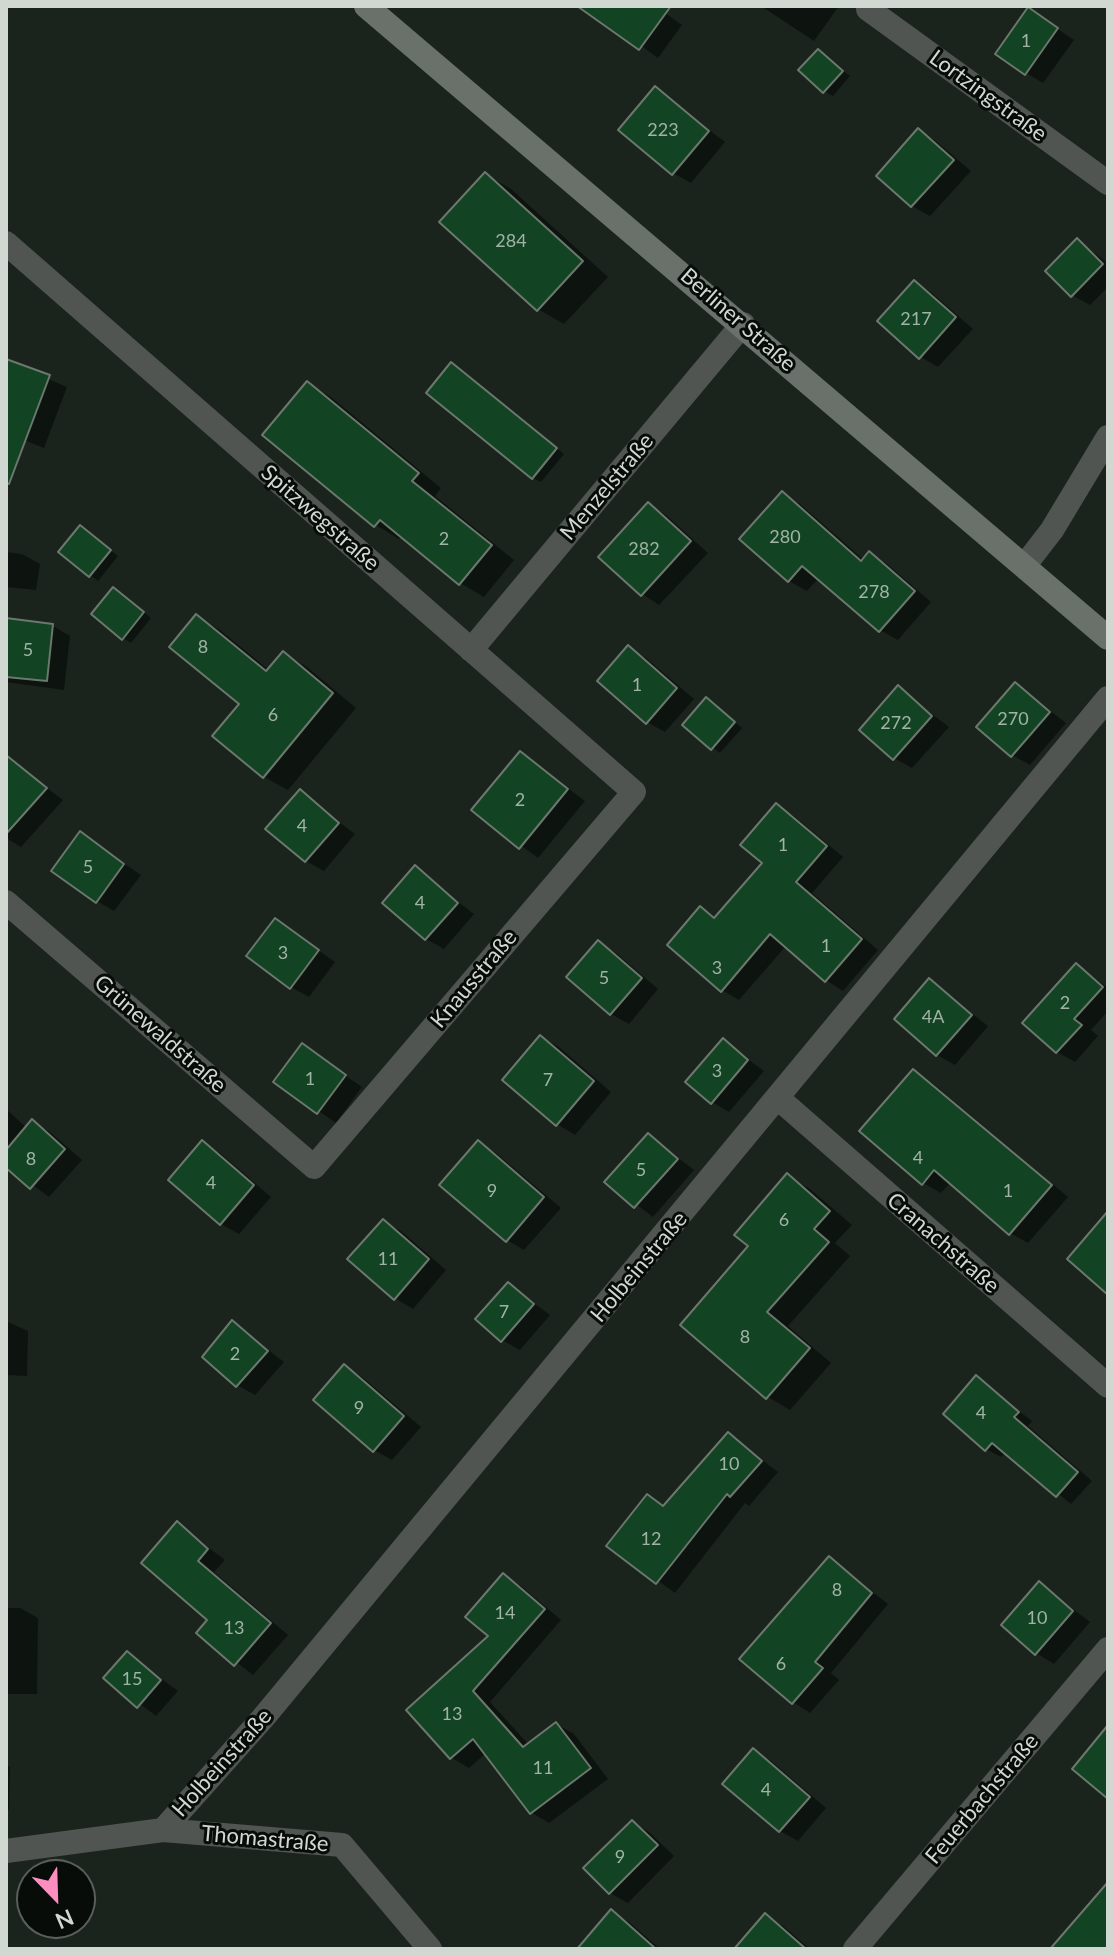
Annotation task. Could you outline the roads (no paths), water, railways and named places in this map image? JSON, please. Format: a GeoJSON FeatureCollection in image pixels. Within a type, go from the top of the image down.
{"type":"FeatureCollection","features":[{"type":"Feature","properties":{"kind":"main road","name":"Berliner Straße"},"geometry":{"type":"LineString","coordinates":[[366,6],[1108,638]]}},
{"type":"Feature","properties":{"kind":"street","name":"Lortzingstraße"},"geometry":{"type":"LineString","coordinates":[[870,8],[1108,183]]}},
{"type":"Feature","properties":{"kind":"street","name":"Spitzwegstraße"},"geometry":{"type":"LineString","coordinates":[[6,243],[634,792]]}},
{"type":"Feature","properties":{"kind":"street","name":"Menzelstraße"},"geometry":{"type":"LineString","coordinates":[[471,650],[743,324]]}},
{"type":"Feature","properties":{"kind":"street"},"geometry":{"type":"LineString","coordinates":[[1025,565],[1052,530],[1108,437]]}},
{"type":"Feature","properties":{"kind":"street","name":"Holbeinstraße"},"geometry":{"type":"LineString","coordinates":[[163,1830],[263,1718],[779,1099],[1108,698]]}},
{"type":"Feature","properties":{"kind":"street","name":"Knausstraße"},"geometry":{"type":"LineString","coordinates":[[314,1167],[634,792]]}},
{"type":"Feature","properties":{"kind":"street","name":"Grünewaldstraße"},"geometry":{"type":"LineString","coordinates":[[6,902],[314,1167]]}},
{"type":"Feature","properties":{"kind":"street","name":"Cranachstraße"},"geometry":{"type":"LineString","coordinates":[[779,1099],[1108,1386]]}},
{"type":"Feature","properties":{"kind":"street","name":"Feuerbachstraße"},"geometry":{"type":"LineString","coordinates":[[855,1949],[1108,1649]]}},
{"type":"Feature","properties":{"kind":"street","name":"Thomastraße"},"geometry":{"type":"LineString","coordinates":[[6,1851],[163,1830],[342,1845],[430,1949]]}}]}
